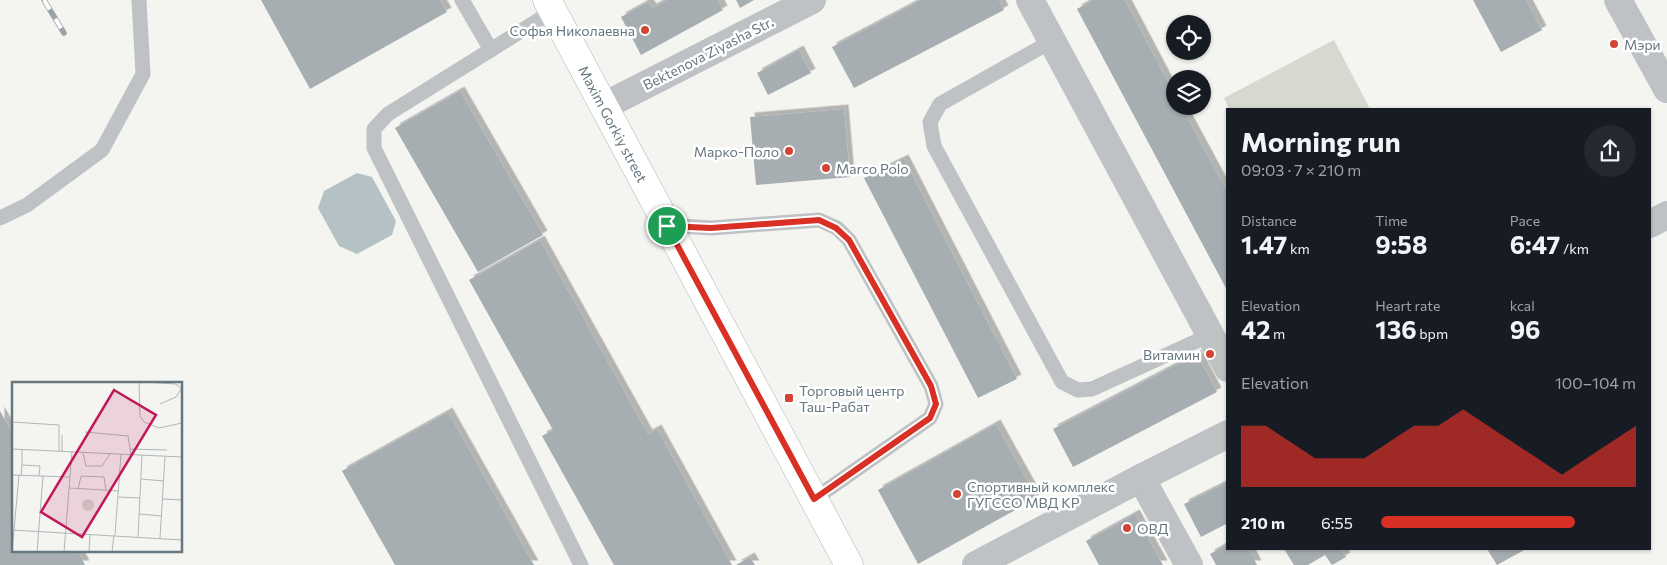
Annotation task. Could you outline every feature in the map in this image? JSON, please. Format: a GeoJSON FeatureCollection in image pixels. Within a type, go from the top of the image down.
{"type":"FeatureCollection","features":[{"type":"Feature","properties":{"kind":"main road","name":"Maxim Gorkiy street"},"geometry":{"type":"LineString","coordinates":[[550,5],[849,565]]}},
{"type":"Feature","properties":{"kind":"street","name":"Bektenova Ziyasha Str."},"geometry":{"type":"LineString","coordinates":[[604,106],[812,0]]}},
{"type":"Feature","properties":{"kind":"street"},"geometry":{"type":"LineString","coordinates":[[1030,0],[1226,364]]}},
{"type":"Feature","properties":{"kind":"street"},"geometry":{"type":"LineString","coordinates":[[1618,0],[1667,89]]}},
{"type":"Feature","properties":{"kind":"street"},"geometry":{"type":"LineString","coordinates":[[1651,223],[1667,215]]}},
{"type":"Feature","properties":{"kind":"street"},"geometry":{"type":"LineString","coordinates":[[976,565],[1226,435]]}},
{"type":"Feature","properties":{"kind":"street"},"geometry":{"type":"LineString","coordinates":[[1141,478],[1189,565]]}},
{"type":"Feature","properties":{"kind":"lane"},"geometry":{"type":"LineString","coordinates":[[0,218],[27,205],[102,150],[143,74],[139,0]]}},
{"type":"Feature","properties":{"kind":"lane"},"geometry":{"type":"LineString","coordinates":[[462,0],[491,50]]}},
{"type":"Feature","properties":{"kind":"lane"},"geometry":{"type":"LineString","coordinates":[[550,5],[491,50],[388,114],[374,130],[374,148],[581,565]]}},
{"type":"Feature","properties":{"kind":"lane"},"geometry":{"type":"LineString","coordinates":[[1052,41],[940,104],[930,122],[934,146],[1062,382],[1078,390],[1092,389],[1210,335]]}},
{"type":"Feature","properties":{"kind":"lane"},"geometry":{"type":"LineString","coordinates":[[667,226],[711,228],[819,220],[836,228],[849,240],[931,386],[936,404],[930,418],[814,499]]}},
{"type":"Feature","properties":{"kind":"shaded area"},"geometry":{"type":"Polygon","coordinates":[[[1334,40],[1369,108],[1229,108],[1224,98],[1334,40]]]}},
{"type":"Feature","properties":{"kind":"shaded area"},"geometry":{"type":"Polygon","coordinates":[[[357,173],[372,177],[396,221],[392,235],[357,254],[339,246],[318,208],[324,191],[357,173]]]}},
{"type":"Feature","properties":{"kind":"building"},"geometry":{"type":"Polygon","coordinates":[[[261,0],[440,0],[447,12],[310,89],[261,0]]]}},
{"type":"Feature","properties":{"kind":"building"},"geometry":{"type":"Polygon","coordinates":[[[667,0],[718,0],[723,10],[641,55],[621,17],[648,2],[652,8],[667,0]]]}},
{"type":"Feature","properties":{"kind":"building"},"geometry":{"type":"Polygon","coordinates":[[[736,0],[754,0],[740,8],[736,0]]]}},
{"type":"Feature","properties":{"kind":"building"},"geometry":{"type":"Polygon","coordinates":[[[921,0],[999,0],[1004,10],[854,88],[832,47],[921,0]]]}},
{"type":"Feature","properties":{"kind":"building"},"geometry":{"type":"Polygon","coordinates":[[[1093,0],[1125,0],[1166,78],[1166,115],[1186,115],[1226,189],[1226,288],[1077,9],[1093,0]]]}},
{"type":"Feature","properties":{"kind":"building"},"geometry":{"type":"Polygon","coordinates":[[[1473,0],[1526,0],[1542,30],[1501,52],[1473,0]]]}},
{"type":"Feature","properties":{"kind":"building"},"geometry":{"type":"Polygon","coordinates":[[[799,50],[811,73],[768,95],[757,73],[799,50]]]}},
{"type":"Feature","properties":{"kind":"building"},"geometry":{"type":"Polygon","coordinates":[[[460,91],[543,235],[478,272],[395,128],[460,91]]]}},
{"type":"Feature","properties":{"kind":"building"},"geometry":{"type":"Polygon","coordinates":[[[844,109],[850,177],[756,185],[750,117],[844,109]]]}},
{"type":"Feature","properties":{"kind":"building"},"geometry":{"type":"Polygon","coordinates":[[[904,159],[1017,379],[978,398],[864,178],[904,159]]]}},
{"type":"Feature","properties":{"kind":"building"},"geometry":{"type":"Polygon","coordinates":[[[540,240],[648,434],[657,429],[732,565],[614,565],[542,436],[553,430],[469,280],[540,240]]]}},
{"type":"Feature","properties":{"kind":"building"},"geometry":{"type":"Polygon","coordinates":[[[1197,354],[1217,392],[1073,467],[1053,429],[1197,354]]]}},
{"type":"Feature","properties":{"kind":"building"},"geometry":{"type":"Polygon","coordinates":[[[0,411],[12,432],[12,552],[78,552],[85,565],[0,565],[0,411]]]}},
{"type":"Feature","properties":{"kind":"building"},"geometry":{"type":"Polygon","coordinates":[[[448,412],[534,565],[395,565],[342,471],[448,412]]]}},
{"type":"Feature","properties":{"kind":"building","name":"Спортивный комплекс ГУГССО МВД КР"},"geometry":{"type":"Polygon","coordinates":[[[996,424],[1037,498],[918,564],[878,490],[996,424]]]}},
{"type":"Feature","properties":{"kind":"building"},"geometry":{"type":"Polygon","coordinates":[[[1226,483],[1226,524],[1201,537],[1184,504],[1226,483]]]}},
{"type":"Feature","properties":{"kind":"building","name":"ОВД"},"geometry":{"type":"Polygon","coordinates":[[[1135,514],[1163,565],[1099,565],[1086,541],[1135,514]]]}},
{"type":"Feature","properties":{"kind":"building"},"geometry":{"type":"Polygon","coordinates":[[[1226,545],[1226,550],[1250,550],[1257,565],[1216,565],[1210,554],[1226,545]]]}},
{"type":"Feature","properties":{"kind":"building"},"geometry":{"type":"Polygon","coordinates":[[[1285,550],[1342,550],[1346,557],[1332,565],[1325,555],[1308,565],[1294,565],[1285,550]]]}},
{"type":"Feature","properties":{"kind":"building"},"geometry":{"type":"Polygon","coordinates":[[[1488,550],[1524,550],[1497,565],[1488,550]]]}},
{"type":"Feature","properties":{"kind":"building"},"geometry":{"type":"Polygon","coordinates":[[[750,557],[755,565],[736,565],[750,557]]]}},
{"type":"Feature","properties":{"kind":"railway"},"geometry":{"type":"LineString","coordinates":[[44,0],[64,33]]}},
{"type":"Feature","properties":{"kind":"place","name":"Софья Николаевна"},"geometry":{"type":"Point","coordinates":[645,30]}},
{"type":"Feature","properties":{"kind":"place","name":"Мэри"},"geometry":{"type":"Point","coordinates":[1614,44]}},
{"type":"Feature","properties":{"kind":"place","name":"Марко-Поло"},"geometry":{"type":"Point","coordinates":[789,151]}},
{"type":"Feature","properties":{"kind":"place","name":"Marco Polo"},"geometry":{"type":"Point","coordinates":[826,168]}},
{"type":"Feature","properties":{"kind":"place","name":"Витамин"},"geometry":{"type":"Point","coordinates":[1210,354]}},
{"type":"Feature","properties":{"kind":"place","name":"Торговый центр Таш-Рабат"},"geometry":{"type":"Point","coordinates":[789,398]}},
{"type":"Feature","properties":{"kind":"place","name":"Спортивный комплекс ГУГССО МВД КР"},"geometry":{"type":"Point","coordinates":[957,494]}},
{"type":"Feature","properties":{"kind":"place","name":"ОВД"},"geometry":{"type":"Point","coordinates":[1127,528]}},
{"type":"Feature","properties":{"kind":"route"},"geometry":{"type":"LineString","coordinates":[[819,220],[836,228],[849,240],[931,386],[936,404],[930,418],[814,499],[667,226],[711,228],[819,220]]}}]}
